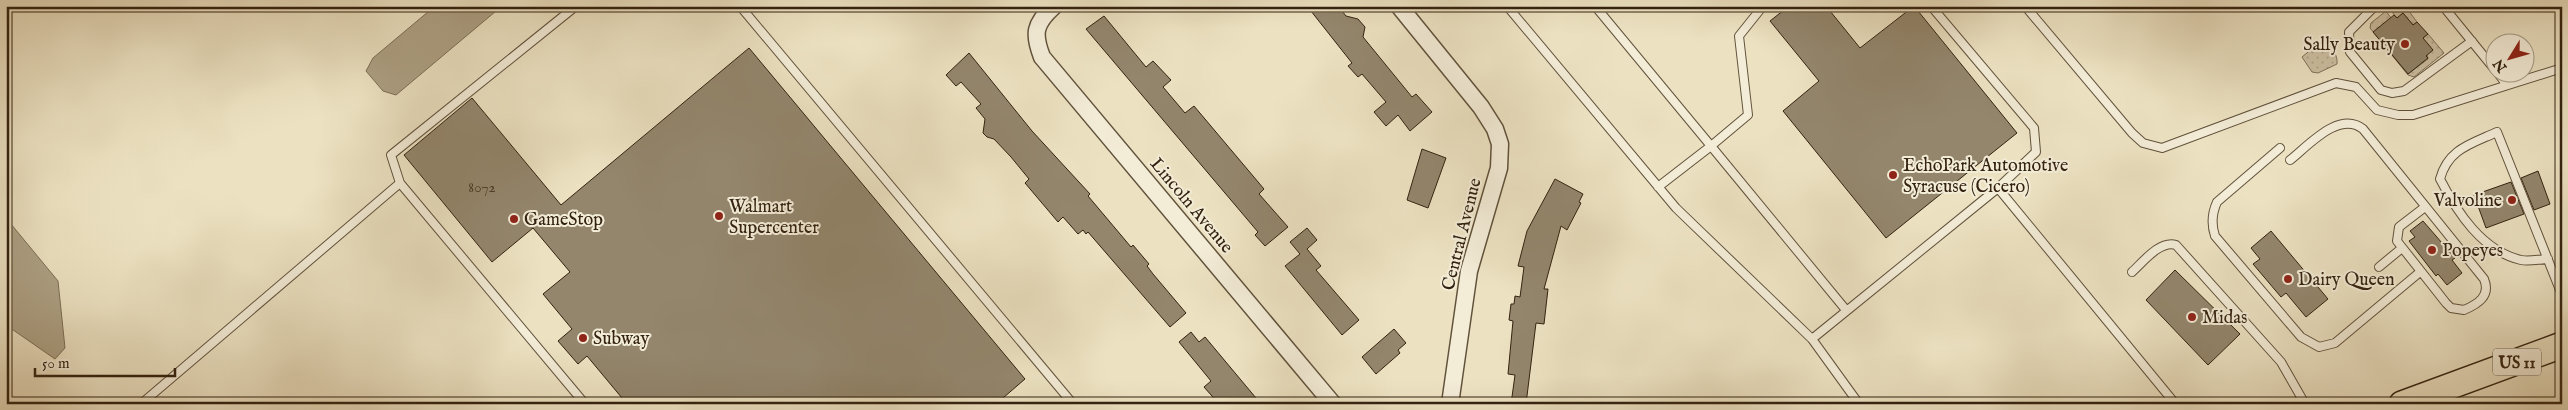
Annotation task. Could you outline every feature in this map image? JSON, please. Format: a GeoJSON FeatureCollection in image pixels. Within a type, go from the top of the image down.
{"type":"FeatureCollection","features":[{"type":"Feature","properties":{"kind":"main road","name":"US 11"},"geometry":{"type":"LineString","coordinates":[[2402,404],[2444,393],[2562,345]]}},
{"type":"Feature","properties":{"kind":"street","name":"Lincoln Avenue"},"geometry":{"type":"LineString","coordinates":[[1054,6],[1038,26],[1035,39],[1042,58],[1333,404]]}},
{"type":"Feature","properties":{"kind":"street","name":"Central Avenue"},"geometry":{"type":"LineString","coordinates":[[1398,6],[1481,107],[1495,129],[1500,144],[1499,168],[1469,271],[1450,404]]}},
{"type":"Feature","properties":{"kind":"lane"},"geometry":{"type":"LineString","coordinates":[[576,6],[391,155],[400,184],[585,404]]}},
{"type":"Feature","properties":{"kind":"lane"},"geometry":{"type":"LineString","coordinates":[[740,6],[1073,404]]}},
{"type":"Feature","properties":{"kind":"lane"},"geometry":{"type":"LineString","coordinates":[[1507,6],[1676,208],[1812,339],[1859,404]]}},
{"type":"Feature","properties":{"kind":"lane"},"geometry":{"type":"LineString","coordinates":[[1595,6],[1846,310]]}},
{"type":"Feature","properties":{"kind":"lane"},"geometry":{"type":"LineString","coordinates":[[1658,187],[1748,115],[1739,36],[1763,6]]}},
{"type":"Feature","properties":{"kind":"lane"},"geometry":{"type":"LineString","coordinates":[[1812,339],[1998,188],[2036,152],[2034,128],[1931,6]]}},
{"type":"Feature","properties":{"kind":"lane"},"geometry":{"type":"LineString","coordinates":[[2025,6],[2132,133],[2143,143],[2162,148],[2336,83],[2356,87],[2377,110],[2398,115],[2413,115],[2562,68]]}},
{"type":"Feature","properties":{"kind":"lane"},"geometry":{"type":"LineString","coordinates":[[2375,6],[2349,32],[2348,42],[2350,52],[2381,90],[2392,94],[2404,91],[2472,41]]}},
{"type":"Feature","properties":{"kind":"lane"},"geometry":{"type":"LineString","coordinates":[[2443,6],[2486,59]]}},
{"type":"Feature","properties":{"kind":"lane"},"geometry":{"type":"LineString","coordinates":[[2290,160],[2338,124],[2351,123],[2358,126],[2425,206],[2484,279],[2487,287],[2486,294],[2471,307],[2457,311],[2446,303],[2420,272],[2398,241],[2399,227],[2425,206]]}},
{"type":"Feature","properties":{"kind":"lane"},"geometry":{"type":"LineString","coordinates":[[2548,259],[2522,260],[2494,249],[2461,214],[2440,179],[2444,164],[2462,148],[2496,132],[2548,259],[2562,295]]}},
{"type":"Feature","properties":{"kind":"lane"},"geometry":{"type":"LineString","coordinates":[[2280,148],[2217,202],[2213,210],[2212,227],[2216,236],[2301,336],[2311,345],[2319,348],[2335,343],[2420,272]]}},
{"type":"Feature","properties":{"kind":"lane"},"geometry":{"type":"LineString","coordinates":[[141,404],[400,184]]}},
{"type":"Feature","properties":{"kind":"lane"},"geometry":{"type":"LineString","coordinates":[[1998,188],[2175,403]]}},
{"type":"Feature","properties":{"kind":"lane"},"geometry":{"type":"LineString","coordinates":[[2132,272],[2163,245],[2170,243],[2176,245],[2281,362],[2306,404]]}},
{"type":"Feature","properties":{"kind":"lane"},"geometry":{"type":"LineString","coordinates":[[2378,267],[2402,248]]}},
{"type":"Feature","properties":{"kind":"shaded area"},"geometry":{"type":"Polygon","coordinates":[[[435,6],[502,6],[396,95],[383,91],[366,71],[373,58],[435,6]]]}},
{"type":"Feature","properties":{"kind":"shaded area"},"geometry":{"type":"Polygon","coordinates":[[[2399,6],[2405,6],[2417,22],[2413,25],[2403,13],[2397,18],[2392,12],[2399,6]]]}},
{"type":"Feature","properties":{"kind":"shaded area"},"geometry":{"type":"Polygon","coordinates":[[[2386,11],[2391,18],[2374,32],[2408,74],[2428,59],[2423,38],[2428,34],[2444,53],[2414,77],[2408,75],[2370,28],[2371,23],[2386,11]]]}},
{"type":"Feature","properties":{"kind":"shaded area"},"geometry":{"type":"Polygon","coordinates":[[[2329,37],[2333,41],[2337,64],[2318,73],[2312,72],[2302,57],[2329,37]]]}},
{"type":"Feature","properties":{"kind":"shaded area"},"geometry":{"type":"Polygon","coordinates":[[[6,218],[58,281],[65,348],[55,359],[6,325],[6,218]]]}},
{"type":"Feature","properties":{"kind":"building"},"geometry":{"type":"Polygon","coordinates":[[[1307,6],[1338,6],[1346,16],[1358,19],[1365,27],[1363,37],[1412,97],[1416,94],[1432,112],[1410,131],[1398,115],[1386,126],[1374,112],[1386,102],[1362,74],[1358,77],[1348,66],[1352,63],[1307,6]]]}},
{"type":"Feature","properties":{"kind":"building"},"geometry":{"type":"Polygon","coordinates":[[[1789,6],[1826,6],[1860,48],[1914,6],[2017,133],[1886,238],[1783,111],[1819,81],[1770,21],[1789,6]]]}},
{"type":"Feature","properties":{"kind":"building","name":"Sally Beauty"},"geometry":{"type":"Polygon","coordinates":[[[2403,13],[2413,25],[2417,22],[2428,34],[2423,38],[2433,50],[2426,56],[2428,58],[2408,74],[2373,32],[2394,15],[2397,18],[2403,13]]]}},
{"type":"Feature","properties":{"kind":"building"},"geometry":{"type":"Polygon","coordinates":[[[1104,16],[1146,67],[1153,61],[1171,80],[1163,87],[1185,113],[1194,106],[1264,189],[1259,194],[1288,227],[1265,246],[1255,235],[1258,232],[1086,29],[1104,16]]]}},
{"type":"Feature","properties":{"kind":"building","name":"Walmart Supercenter"},"geometry":{"type":"Polygon","coordinates":[[[749,48],[1025,379],[996,404],[627,404],[587,356],[578,364],[558,341],[572,329],[543,294],[570,272],[533,228],[492,262],[404,155],[472,98],[561,205],[749,48]]]}},
{"type":"Feature","properties":{"kind":"building"},"geometry":{"type":"Polygon","coordinates":[[[969,53],[1032,131],[1090,194],[1088,196],[1131,247],[1133,245],[1149,264],[1147,266],[1153,274],[1186,313],[1170,327],[1088,232],[1086,234],[1083,230],[1078,234],[1063,217],[1058,222],[1025,183],[1029,179],[1011,157],[994,139],[987,137],[983,133],[985,119],[976,108],[981,104],[961,82],[956,86],[946,75],[969,53]]]}},
{"type":"Feature","properties":{"kind":"building"},"geometry":{"type":"Polygon","coordinates":[[[1422,149],[1446,158],[1428,208],[1407,200],[1422,149]]]}},
{"type":"Feature","properties":{"kind":"building"},"geometry":{"type":"Polygon","coordinates":[[[2538,171],[2550,204],[2534,210],[2521,178],[2538,171]]]}},
{"type":"Feature","properties":{"kind":"building"},"geometry":{"type":"Polygon","coordinates":[[[1555,179],[1583,194],[1579,202],[1581,203],[1567,230],[1561,226],[1544,289],[1548,289],[1544,324],[1536,323],[1526,404],[1511,404],[1515,375],[1508,374],[1513,321],[1509,320],[1511,304],[1514,304],[1515,296],[1520,297],[1524,267],[1518,266],[1527,231],[1555,179]]]}},
{"type":"Feature","properties":{"kind":"building"},"geometry":{"type":"Polygon","coordinates":[[[2511,182],[2524,214],[2486,228],[2474,195],[2511,182]]]}},
{"type":"Feature","properties":{"kind":"building","name":"Popeyes"},"geometry":{"type":"Polygon","coordinates":[[[2423,221],[2455,258],[2452,260],[2462,273],[2447,285],[2438,274],[2436,276],[2409,241],[2415,237],[2410,231],[2423,221]]]}},
{"type":"Feature","properties":{"kind":"building"},"geometry":{"type":"Polygon","coordinates":[[[1307,228],[1317,240],[1307,249],[1321,266],[1316,270],[1359,320],[1342,335],[1285,266],[1300,254],[1290,242],[1307,228]]]}},
{"type":"Feature","properties":{"kind":"building","name":"Dairy Queen"},"geometry":{"type":"Polygon","coordinates":[[[2271,231],[2328,299],[2306,317],[2286,293],[2281,297],[2253,264],[2260,259],[2251,248],[2271,231]]]}},
{"type":"Feature","properties":{"kind":"building","name":"Midas"},"geometry":{"type":"Polygon","coordinates":[[[2175,270],[2240,334],[2208,365],[2146,300],[2175,270]]]}},
{"type":"Feature","properties":{"kind":"building"},"geometry":{"type":"Polygon","coordinates":[[[1394,329],[1406,343],[1398,350],[1400,353],[1376,374],[1362,357],[1394,329]]]}},
{"type":"Feature","properties":{"kind":"building"},"geometry":{"type":"Polygon","coordinates":[[[1191,332],[1199,342],[1205,337],[1261,404],[1219,404],[1204,387],[1211,381],[1179,342],[1191,332]]]}},
{"type":"Feature","properties":{"kind":"place","name":"Sally Beauty"},"geometry":{"type":"Point","coordinates":[2405,44]}},
{"type":"Feature","properties":{"kind":"place","name":"EchoPark Automotive Syracuse (Cicero)"},"geometry":{"type":"Point","coordinates":[1893,175]}},
{"type":"Feature","properties":{"kind":"place","name":"Valvoline"},"geometry":{"type":"Point","coordinates":[2512,200]}},
{"type":"Feature","properties":{"kind":"place","name":"Walmart Supercenter"},"geometry":{"type":"Point","coordinates":[719,216]}},
{"type":"Feature","properties":{"kind":"place","name":"GameStop"},"geometry":{"type":"Point","coordinates":[514,219]}},
{"type":"Feature","properties":{"kind":"place","name":"Popeyes"},"geometry":{"type":"Point","coordinates":[2432,250]}},
{"type":"Feature","properties":{"kind":"place","name":"Dairy Queen"},"geometry":{"type":"Point","coordinates":[2288,279]}},
{"type":"Feature","properties":{"kind":"place","name":"Midas"},"geometry":{"type":"Point","coordinates":[2192,317]}},
{"type":"Feature","properties":{"kind":"place","name":"Subway"},"geometry":{"type":"Point","coordinates":[583,338]}}]}
